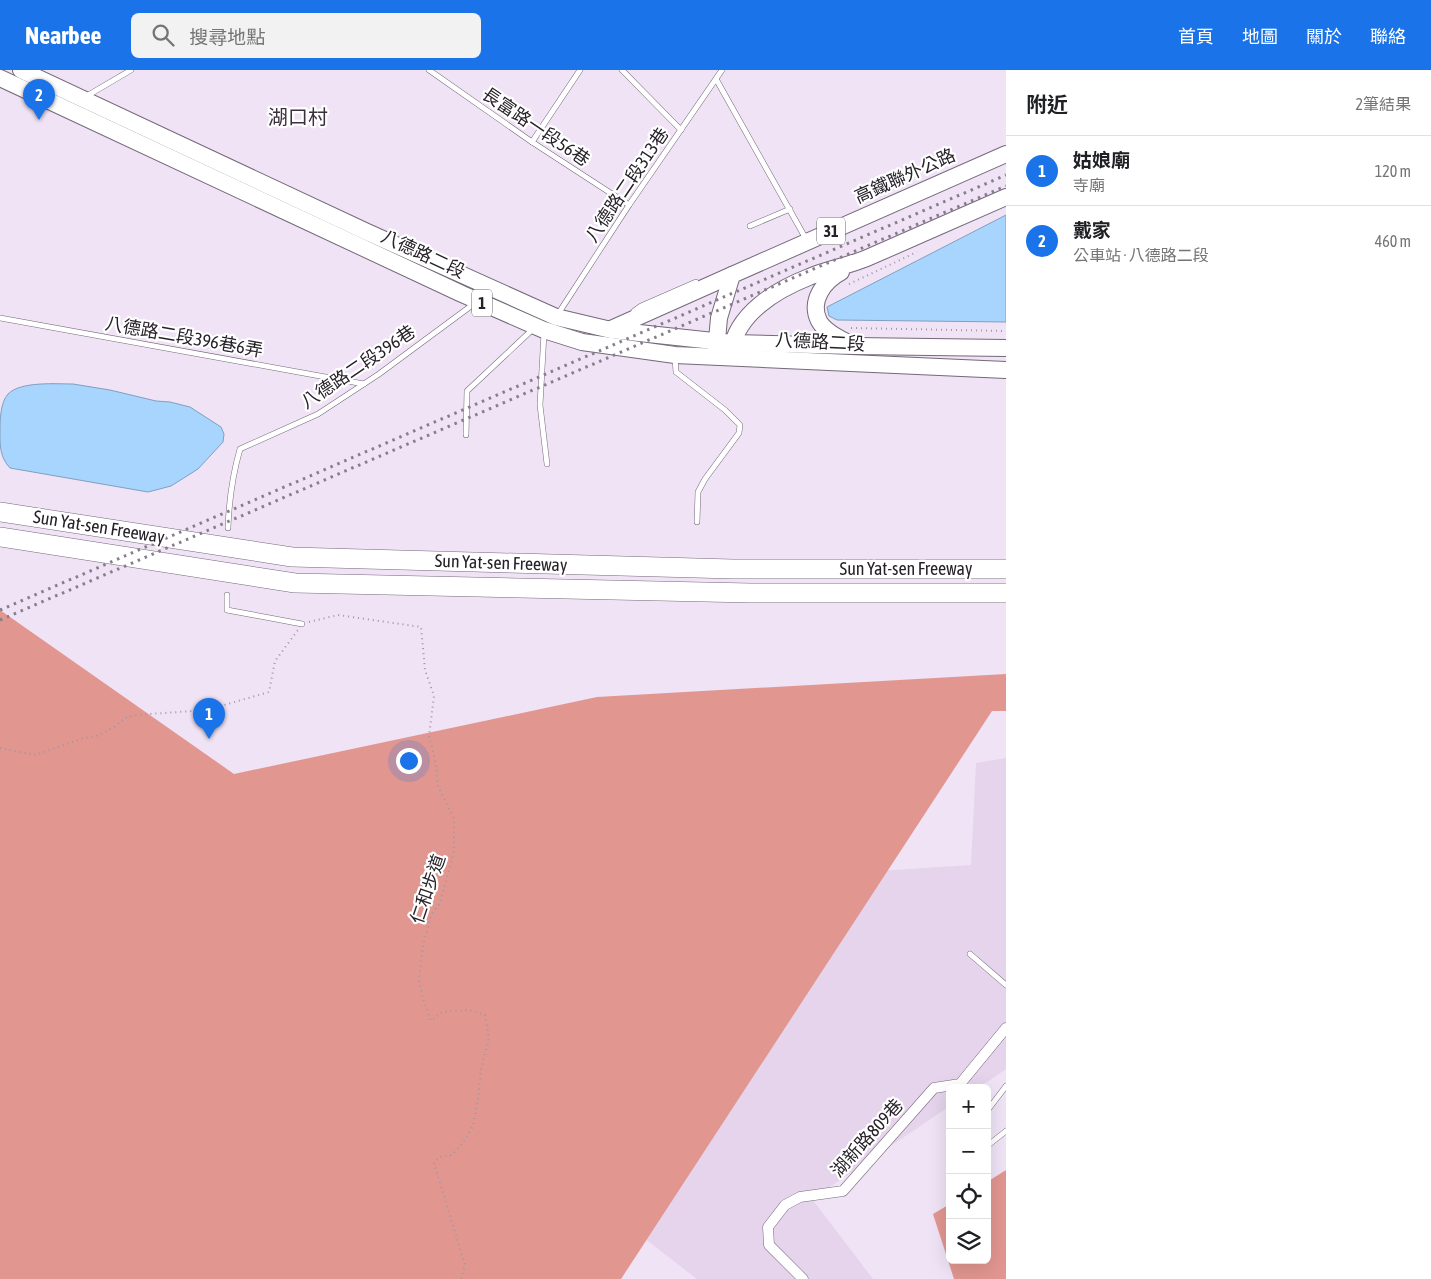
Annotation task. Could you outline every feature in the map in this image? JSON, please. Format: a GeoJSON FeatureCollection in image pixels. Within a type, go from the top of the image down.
{"type":"FeatureCollection","features":[{"type":"Feature","properties":{"kind":"highway","name":"Sun Yat-sen Freeway"},"geometry":{"type":"LineString","coordinates":[[0,512],[292,557],[733,570],[1006,569]]}},
{"type":"Feature","properties":{"kind":"highway","name":"Sun Yat-sen Freeway"},"geometry":{"type":"LineString","coordinates":[[0,537],[295,583],[751,593],[1006,593]]}},
{"type":"Feature","properties":{"kind":"main road","name":"八德路二段"},"geometry":{"type":"LineString","coordinates":[[21,70],[83,99],[364,240],[477,301],[540,328],[582,342],[675,355],[724,349],[855,346],[1006,348]]}},
{"type":"Feature","properties":{"kind":"main road","name":"八德路二段"},"geometry":{"type":"LineString","coordinates":[[0,78],[364,240],[556,317],[611,330],[724,349],[1006,370]]}},
{"type":"Feature","properties":{"kind":"main road","name":"高鐵聯外公路"},"geometry":{"type":"LineString","coordinates":[[732,275],[806,239],[1006,154]]}},
{"type":"Feature","properties":{"kind":"main road","name":"31"},"geometry":{"type":"LineString","coordinates":[[855,346],[830,332],[820,322],[816,309],[818,297],[824,284],[835,275],[864,260],[1006,197]]}},
{"type":"Feature","properties":{"kind":"main road","name":"31"},"geometry":{"type":"LineString","coordinates":[[724,349],[756,307],[778,292],[809,277],[864,260]]}},
{"type":"Feature","properties":{"kind":"main road","name":"31"},"geometry":{"type":"LineString","coordinates":[[611,330],[732,275]]}},
{"type":"Feature","properties":{"kind":"main road"},"geometry":{"type":"LineString","coordinates":[[724,349],[719,318],[732,275]]}},
{"type":"Feature","properties":{"kind":"street","name":"湖新路809巷"},"geometry":{"type":"LineString","coordinates":[[804,1279],[769,1246],[768,1227],[785,1205],[800,1197],[844,1191],[934,1088],[960,1084],[1006,1028]]}},
{"type":"Feature","properties":{"kind":"lane"},"geometry":{"type":"LineString","coordinates":[[83,99],[131,70]]}},
{"type":"Feature","properties":{"kind":"lane","name":"長富路一段56巷"},"geometry":{"type":"LineString","coordinates":[[429,70],[532,142],[629,205]]}},
{"type":"Feature","properties":{"kind":"lane"},"geometry":{"type":"LineString","coordinates":[[532,142],[580,70]]}},
{"type":"Feature","properties":{"kind":"lane"},"geometry":{"type":"LineString","coordinates":[[622,70],[680,130]]}},
{"type":"Feature","properties":{"kind":"lane","name":"八德路二段313巷"},"geometry":{"type":"LineString","coordinates":[[556,317],[629,205],[722,70]]}},
{"type":"Feature","properties":{"kind":"lane"},"geometry":{"type":"LineString","coordinates":[[716,79],[806,239],[768,252]]}},
{"type":"Feature","properties":{"kind":"lane"},"geometry":{"type":"LineString","coordinates":[[750,226],[790,210]]}},
{"type":"Feature","properties":{"kind":"lane"},"geometry":{"type":"LineString","coordinates":[[611,330],[641,306],[704,279]]}},
{"type":"Feature","properties":{"kind":"lane","name":"八德路二段396巷"},"geometry":{"type":"LineString","coordinates":[[228,528],[232,478],[240,449],[318,414],[364,384],[477,301]]}},
{"type":"Feature","properties":{"kind":"lane","name":"八德路二段396巷6弄"},"geometry":{"type":"LineString","coordinates":[[0,318],[364,384]]}},
{"type":"Feature","properties":{"kind":"lane"},"geometry":{"type":"LineString","coordinates":[[466,435],[467,391],[540,328]]}},
{"type":"Feature","properties":{"kind":"lane"},"geometry":{"type":"LineString","coordinates":[[540,328],[540,405],[547,464]]}},
{"type":"Feature","properties":{"kind":"lane"},"geometry":{"type":"LineString","coordinates":[[675,355],[676,372],[725,410],[740,425],[739,433],[705,479],[698,492],[697,522]]}},
{"type":"Feature","properties":{"kind":"lane"},"geometry":{"type":"LineString","coordinates":[[227,595],[227,610],[302,624]]}},
{"type":"Feature","properties":{"kind":"lane"},"geometry":{"type":"LineString","coordinates":[[970,954],[1006,985]]}},
{"type":"Feature","properties":{"kind":"lane"},"geometry":{"type":"LineString","coordinates":[[991,1106],[1006,1086]]}},
{"type":"Feature","properties":{"kind":"lane"},"geometry":{"type":"LineString","coordinates":[[991,1143],[1006,1131]]}},
{"type":"Feature","properties":{"kind":"path"},"geometry":{"type":"LineString","coordinates":[[843,286],[925,248]]}},
{"type":"Feature","properties":{"kind":"path"},"geometry":{"type":"LineString","coordinates":[[843,328],[1006,331]]}},
{"type":"Feature","properties":{"kind":"path","name":"仁和步道"},"geometry":{"type":"LineString","coordinates":[[302,624],[338,615],[421,627],[425,670],[434,696],[429,736],[435,760],[438,786],[454,819],[454,852],[440,903],[431,915],[423,945],[419,980],[431,1021],[442,1012],[468,1010],[485,1015],[489,1038],[481,1070],[473,1126],[463,1143],[452,1155],[439,1157],[434,1163],[465,1265],[461,1279]]}},
{"type":"Feature","properties":{"kind":"path"},"geometry":{"type":"LineString","coordinates":[[0,748],[35,755],[81,739],[100,735],[125,718],[135,715],[160,715],[207,710],[269,692],[275,661],[302,624]]}},
{"type":"Feature","properties":{"kind":"shaded area"},"geometry":{"type":"Polygon","coordinates":[[[0,610],[234,774],[597,697],[1006,674],[1006,711],[992,711],[621,1279],[0,1279],[0,610]]]}},
{"type":"Feature","properties":{"kind":"shaded area"},"geometry":{"type":"Polygon","coordinates":[[[1006,758],[1006,1069],[984,1084],[946,1084],[946,1109],[812,1199],[873,1279],[697,1279],[640,1235],[816,875],[971,865],[976,763],[1006,758]]]}},
{"type":"Feature","properties":{"kind":"shaded area"},"geometry":{"type":"Polygon","coordinates":[[[1006,1170],[1006,1279],[954,1279],[949,1264],[991,1264],[991,1179],[1006,1170]]]}},
{"type":"Feature","properties":{"kind":"shaded area"},"geometry":{"type":"Polygon","coordinates":[[[946,1206],[946,1254],[933,1214],[946,1206]]]}},
{"type":"Feature","properties":{"kind":"water"},"geometry":{"type":"Polygon","coordinates":[[[1006,215],[1006,322],[837,320],[829,316],[827,307],[1006,215]]]}},
{"type":"Feature","properties":{"kind":"water"},"geometry":{"type":"Polygon","coordinates":[[[73,384],[190,407],[221,427],[224,434],[223,442],[198,469],[171,486],[148,492],[10,468],[2,456],[0,437],[1,412],[3,402],[8,394],[21,387],[30,385],[73,384]]]}},
{"type":"Feature","properties":{"kind":"railway"},"geometry":{"type":"LineString","coordinates":[[0,610],[1006,175]]}},
{"type":"Feature","properties":{"kind":"railway"},"geometry":{"type":"LineString","coordinates":[[0,620],[1006,186]]}},
{"type":"Feature","properties":{"kind":"place","name":"戴家"},"geometry":{"type":"Point","coordinates":[39,120]}},
{"type":"Feature","properties":{"kind":"place","name":"姑娘廟"},"geometry":{"type":"Point","coordinates":[209,739]}},
{"type":"Feature","properties":{"kind":"district","name":"湖口村"},"geometry":{"type":"Point","coordinates":[298,117]}}]}
